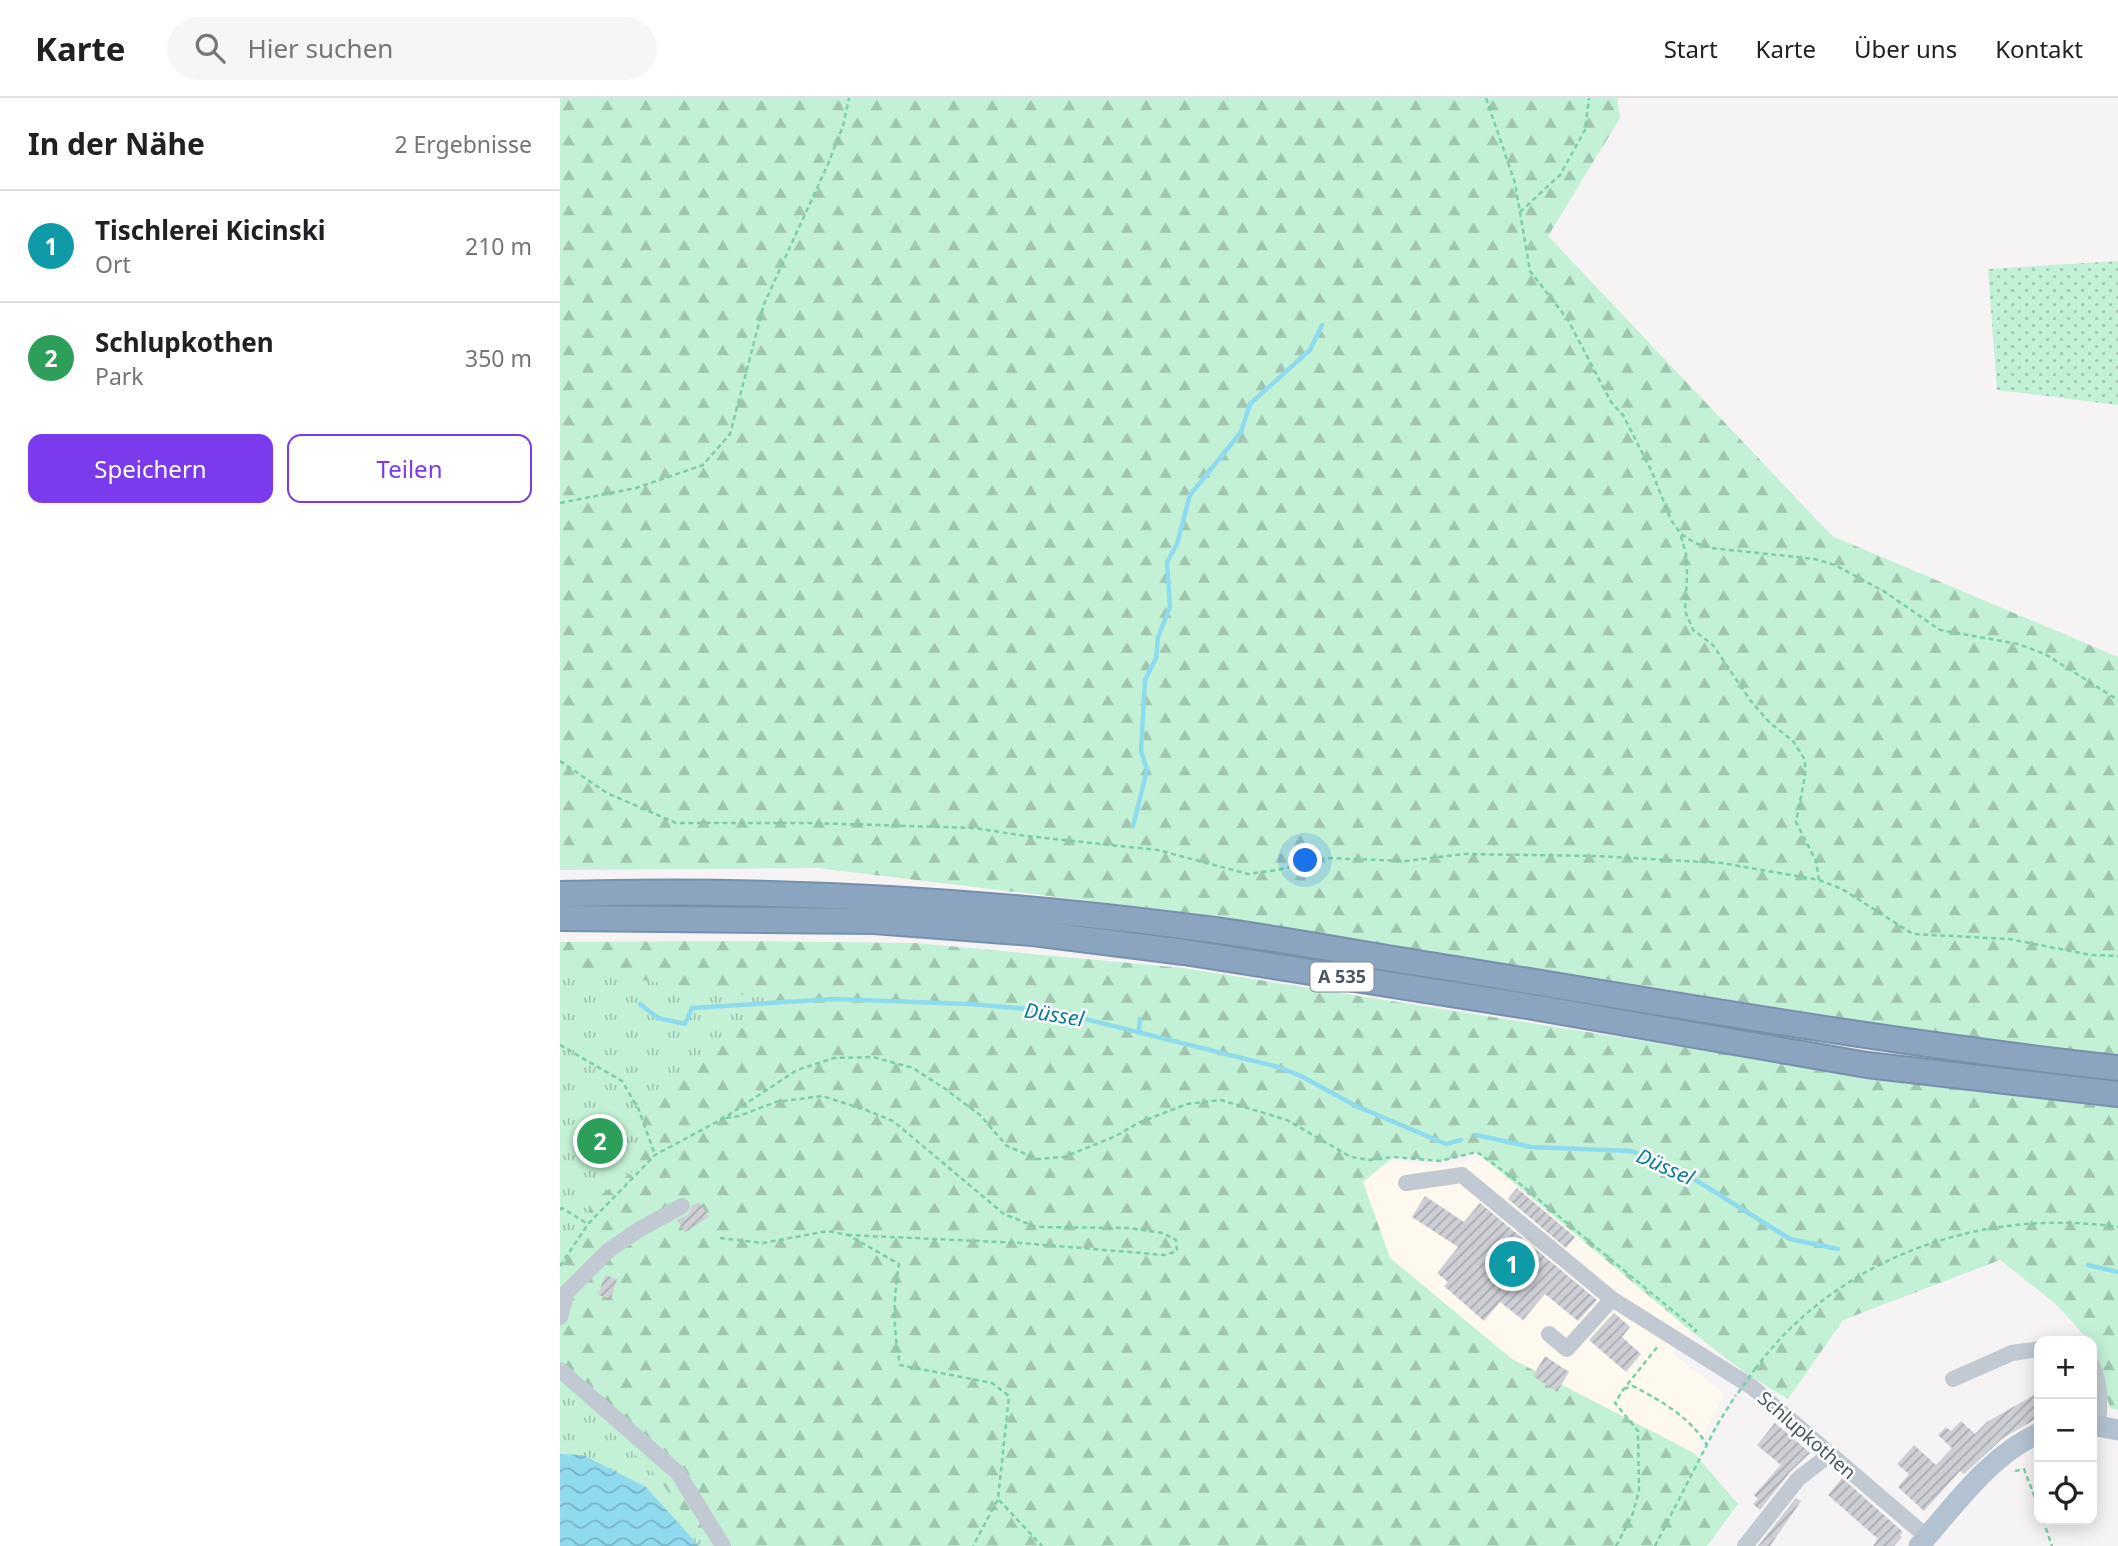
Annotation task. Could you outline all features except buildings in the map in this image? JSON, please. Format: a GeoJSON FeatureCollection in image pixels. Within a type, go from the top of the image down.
{"type":"FeatureCollection","features":[{"type":"Feature","properties":{"kind":"highway","name":"A 535"},"geometry":{"type":"LineString","coordinates":[[560,894],[618,892],[872,897],[1030,908],[1194,927],[1874,1037],[2118,1069]]}},
{"type":"Feature","properties":{"kind":"highway","name":"A 535"},"geometry":{"type":"LineString","coordinates":[[560,918],[874,921],[1033,933],[1184,952],[1527,1006],[1867,1065],[2118,1094]]}},
{"type":"Feature","properties":{"kind":"main road","name":"Schlupkothen"},"geometry":{"type":"LineString","coordinates":[[1923,1541],[2001,1456],[2034,1436]]}},
{"type":"Feature","properties":{"kind":"lane","name":"Schlupkothen"},"geometry":{"type":"LineString","coordinates":[[1406,1183],[1462,1175],[1612,1299],[1752,1387],[1923,1541]]}},
{"type":"Feature","properties":{"kind":"lane"},"geometry":{"type":"LineString","coordinates":[[560,1317],[567,1292],[609,1250],[682,1206]]}},
{"type":"Feature","properties":{"kind":"lane"},"geometry":{"type":"LineString","coordinates":[[1549,1334],[1567,1349],[1612,1299]]}},
{"type":"Feature","properties":{"kind":"lane"},"geometry":{"type":"LineString","coordinates":[[1953,1379],[2012,1353],[2034,1350]]}},
{"type":"Feature","properties":{"kind":"lane"},"geometry":{"type":"LineString","coordinates":[[560,1370],[678,1473],[723,1546]]}},
{"type":"Feature","properties":{"kind":"lane"},"geometry":{"type":"LineString","coordinates":[[2097,1376],[2103,1427]]}},
{"type":"Feature","properties":{"kind":"lane"},"geometry":{"type":"LineString","coordinates":[[1745,1546],[1798,1479],[1829,1455]]}},
{"type":"Feature","properties":{"kind":"path"},"geometry":{"type":"LineString","coordinates":[[560,503],[636,488],[703,465],[730,434],[764,304],[828,164],[843,126],[849,98]]}},
{"type":"Feature","properties":{"kind":"path"},"geometry":{"type":"LineString","coordinates":[[1486,98],[1515,183],[1530,271],[1568,320],[1611,402],[1623,415],[1652,472],[1671,520],[1681,534],[1686,554],[1685,611],[1693,631],[1713,645],[1750,701],[1769,722],[1793,741],[1805,760],[1805,776],[1796,822],[1816,862],[1819,880]]}},
{"type":"Feature","properties":{"kind":"path"},"geometry":{"type":"LineString","coordinates":[[1520,212],[1560,175],[1586,130],[1588,98]]}},
{"type":"Feature","properties":{"kind":"path"},"geometry":{"type":"LineString","coordinates":[[1681,534],[1695,543],[1711,548],[1815,559],[1835,565],[1885,592],[1940,630],[2018,644],[2045,654],[2118,700]]}},
{"type":"Feature","properties":{"kind":"path"},"geometry":{"type":"LineString","coordinates":[[560,761],[607,793],[676,823],[812,823],[974,828],[1158,850],[1248,874],[1327,858],[1405,861],[1464,854],[1597,856],[1722,863],[1819,880],[1842,889],[1913,934],[2010,939],[2091,955],[2118,956]]}},
{"type":"Feature","properties":{"kind":"path"},"geometry":{"type":"LineString","coordinates":[[560,1045],[622,1081],[639,1111],[655,1155]]}},
{"type":"Feature","properties":{"kind":"path"},"geometry":{"type":"LineString","coordinates":[[560,1266],[588,1224],[655,1155],[724,1118],[797,1070],[834,1058],[873,1057],[912,1068],[980,1115],[1007,1146],[1037,1159],[1065,1157],[1187,1104],[1221,1100],[1287,1120],[1351,1157],[1370,1160],[1393,1157],[1440,1161],[1477,1152],[1514,1179],[1696,1330],[1681,1342],[1662,1342],[1615,1404],[1638,1431],[1639,1491],[1632,1516],[1616,1546]]}},
{"type":"Feature","properties":{"kind":"path"},"geometry":{"type":"LineString","coordinates":[[720,1238],[763,1243],[828,1231],[848,1235],[1021,1243],[1165,1255],[1177,1251],[1176,1240],[1163,1233],[1129,1228],[1036,1227],[1004,1214],[893,1121],[822,1096],[776,1102],[739,1116],[724,1118]]}},
{"type":"Feature","properties":{"kind":"path"},"geometry":{"type":"LineString","coordinates":[[560,1210],[562,1208],[588,1224]]}},
{"type":"Feature","properties":{"kind":"path"},"geometry":{"type":"LineString","coordinates":[[1656,1546],[1707,1445],[1738,1393],[1779,1339],[1830,1295],[1889,1261],[1953,1236],[2010,1224],[2090,1223],[2118,1227]]}},
{"type":"Feature","properties":{"kind":"path"},"geometry":{"type":"LineString","coordinates":[[848,1235],[898,1264],[893,1303],[894,1332],[900,1365],[992,1383],[1009,1396],[998,1499],[973,1546]]}},
{"type":"Feature","properties":{"kind":"path"},"geometry":{"type":"LineString","coordinates":[[1623,1390],[1633,1386],[1659,1401],[1697,1428],[1707,1445]]}},
{"type":"Feature","properties":{"kind":"path"},"geometry":{"type":"LineString","coordinates":[[2001,1456],[2016,1472],[2024,1469],[2034,1495]]}},
{"type":"Feature","properties":{"kind":"path"},"geometry":{"type":"LineString","coordinates":[[998,1499],[1042,1546]]}},
{"type":"Feature","properties":{"kind":"path"},"geometry":{"type":"LineString","coordinates":[[2045,1525],[2052,1546]]}},
{"type":"Feature","properties":{"kind":"shaded area"},"geometry":{"type":"Polygon","coordinates":[[[1481,1156],[1691,1331],[1672,1353],[1725,1394],[1694,1453],[1512,1359],[1390,1258],[1362,1182],[1394,1160],[1440,1168],[1481,1156]]]}},
{"type":"Feature","properties":{"kind":"green space"},"geometry":{"type":"Polygon","coordinates":[[[560,98],[1617,98],[1620,118],[1548,236],[1832,536],[2118,657],[2118,1055],[1970,1039],[1207,915],[817,868],[560,870],[560,98]]]}},
{"type":"Feature","properties":{"kind":"green space"},"geometry":{"type":"Polygon","coordinates":[[[2118,261],[2118,405],[1997,390],[1988,269],[2118,261]]]}},
{"type":"Feature","properties":{"kind":"green space"},"geometry":{"type":"Polygon","coordinates":[[[560,942],[915,943],[1183,968],[1770,1061],[2118,1104],[2118,1410],[2110,1408],[2097,1360],[2097,1336],[2085,1336],[2057,1305],[2000,1260],[1843,1320],[1788,1399],[1748,1375],[1691,1331],[1477,1152],[1440,1161],[1393,1157],[1363,1182],[1390,1258],[1512,1359],[1694,1453],[1738,1504],[1707,1546],[699,1546],[560,1454],[560,942]]]}},
{"type":"Feature","properties":{"kind":"green space"},"geometry":{"type":"Polygon","coordinates":[[[560,974],[607,975],[766,998],[645,1111],[635,1170],[598,1197],[560,1256],[560,974]]]}},
{"type":"Feature","properties":{"kind":"green space"},"geometry":{"type":"Polygon","coordinates":[[[560,1382],[657,1476],[706,1546],[560,1546],[560,1382]]]}},
{"type":"Feature","properties":{"kind":"water"},"geometry":{"type":"Polygon","coordinates":[[[560,1454],[583,1455],[646,1487],[699,1546],[560,1546],[560,1454]]]}},
{"type":"Feature","properties":{"kind":"waterway"},"geometry":{"type":"LineString","coordinates":[[1133,826],[1147,770],[1141,751],[1145,680],[1156,658],[1158,637],[1170,607],[1167,562],[1177,544],[1190,495],[1241,432],[1250,404],[1310,350],[1322,325]]}},
{"type":"Feature","properties":{"kind":"waterway","name":"Düssel"},"geometry":{"type":"LineString","coordinates":[[640,1004],[658,1018],[685,1024],[692,1008],[833,999],[969,1004],[1053,1011],[1278,1067],[1301,1076],[1356,1106],[1446,1144],[1461,1140]]}},
{"type":"Feature","properties":{"kind":"waterway"},"geometry":{"type":"LineString","coordinates":[[1139,1031],[1140,1019]]}},
{"type":"Feature","properties":{"kind":"waterway","name":"Düssel"},"geometry":{"type":"LineString","coordinates":[[1476,1135],[1531,1147],[1631,1151],[1675,1167],[1790,1239],[1838,1249]]}},
{"type":"Feature","properties":{"kind":"waterway","name":"Düssel"},"geometry":{"type":"LineString","coordinates":[[2088,1265],[2118,1272]]}},
{"type":"Feature","properties":{"kind":"place","name":"Schlupkothen"},"geometry":{"type":"Point","coordinates":[600,1141]}},
{"type":"Feature","properties":{"kind":"place","name":"Tischlerei Kicinski"},"geometry":{"type":"Point","coordinates":[1512,1264]}}]}
